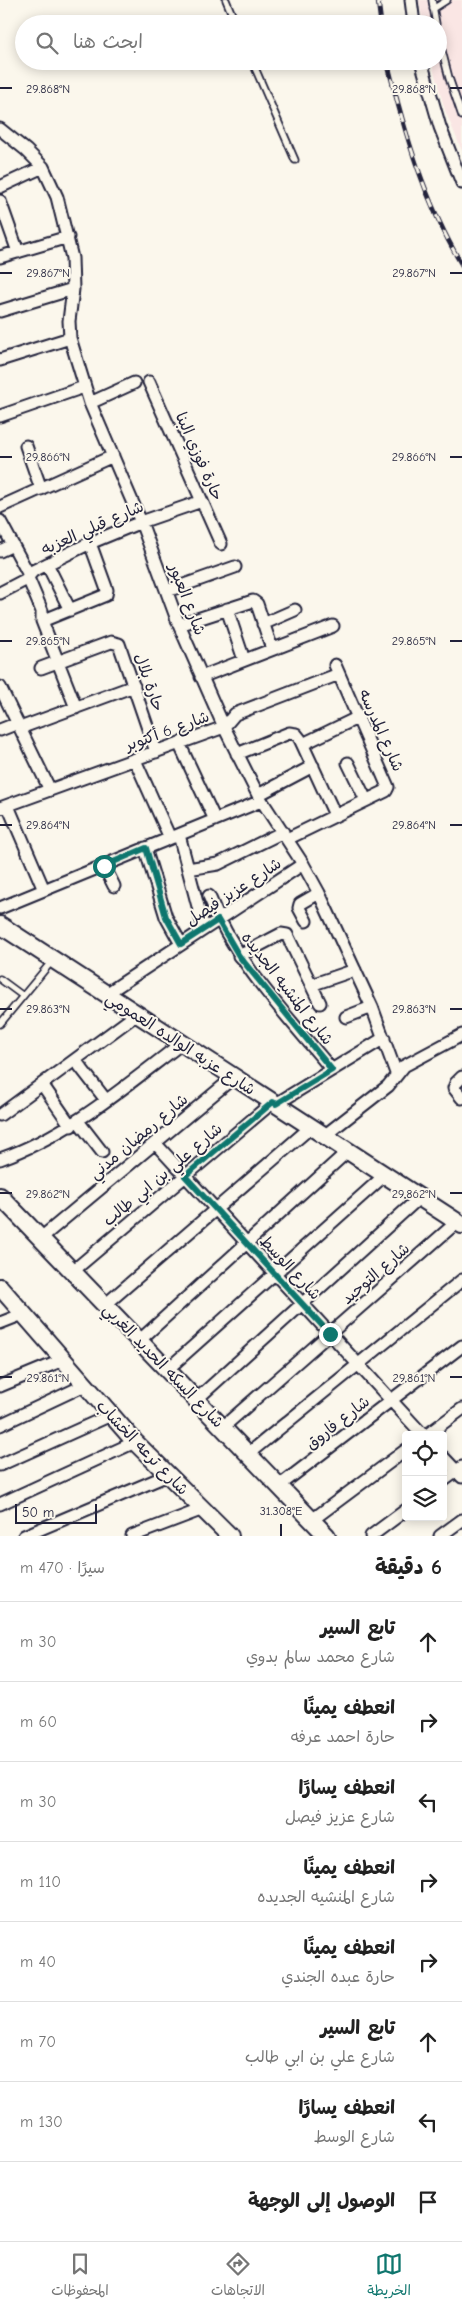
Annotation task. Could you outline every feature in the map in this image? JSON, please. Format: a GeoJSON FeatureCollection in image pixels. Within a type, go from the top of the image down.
{"type":"FeatureCollection","features":[{"type":"Feature","properties":{"kind":"street"},"geometry":{"type":"LineString","coordinates":[[411,0],[413,15]]}},
{"type":"Feature","properties":{"kind":"street"},"geometry":{"type":"LineString","coordinates":[[424,70],[440,127],[462,183]]}},
{"type":"Feature","properties":{"kind":"street","name":"شارع العبور"},"geometry":{"type":"LineString","coordinates":[[0,129],[43,167],[57,197],[72,258],[73,289],[70,304],[70,338],[90,403],[142,522],[178,625],[224,727],[259,798],[303,864],[319,893],[372,1007],[396,1073]]}},
{"type":"Feature","properties":{"kind":"street"},"geometry":{"type":"LineString","coordinates":[[0,187],[43,167]]}},
{"type":"Feature","properties":{"kind":"street"},"geometry":{"type":"LineString","coordinates":[[0,201],[18,252]]}},
{"type":"Feature","properties":{"kind":"street"},"geometry":{"type":"LineString","coordinates":[[0,257],[68,237]]}},
{"type":"Feature","properties":{"kind":"street"},"geometry":{"type":"LineString","coordinates":[[0,310],[73,289]]}},
{"type":"Feature","properties":{"kind":"street"},"geometry":{"type":"LineString","coordinates":[[0,360],[70,338]]}},
{"type":"Feature","properties":{"kind":"street","name":"حارة فوزي البنا"},"geometry":{"type":"LineString","coordinates":[[149,382],[221,544]]}},
{"type":"Feature","properties":{"kind":"street"},"geometry":{"type":"LineString","coordinates":[[90,403],[134,383]]}},
{"type":"Feature","properties":{"kind":"street"},"geometry":{"type":"LineString","coordinates":[[0,416],[84,387]]}},
{"type":"Feature","properties":{"kind":"street"},"geometry":{"type":"LineString","coordinates":[[26,446],[41,489]]}},
{"type":"Feature","properties":{"kind":"street"},"geometry":{"type":"LineString","coordinates":[[0,508],[113,456]]}},
{"type":"Feature","properties":{"kind":"street","name":"شارع قبلي العزبه"},"geometry":{"type":"LineString","coordinates":[[0,593],[47,564],[90,543],[202,501]]}},
{"type":"Feature","properties":{"kind":"street"},"geometry":{"type":"LineString","coordinates":[[0,520],[29,576],[42,611],[42,621],[76,708]]}},
{"type":"Feature","properties":{"kind":"street"},"geometry":{"type":"LineString","coordinates":[[42,621],[104,597],[107,593],[90,543]]}},
{"type":"Feature","properties":{"kind":"street"},"geometry":{"type":"LineString","coordinates":[[0,552],[13,545]]}},
{"type":"Feature","properties":{"kind":"street"},"geometry":{"type":"LineString","coordinates":[[47,564],[70,610]]}},
{"type":"Feature","properties":{"kind":"street"},"geometry":{"type":"LineString","coordinates":[[167,591],[234,567]]}},
{"type":"Feature","properties":{"kind":"street"},"geometry":{"type":"LineString","coordinates":[[178,625],[253,601],[264,624],[272,649]]}},
{"type":"Feature","properties":{"kind":"street"},"geometry":{"type":"LineString","coordinates":[[227,609],[244,660]]}},
{"type":"Feature","properties":{"kind":"street"},"geometry":{"type":"LineString","coordinates":[[264,624],[295,610]]}},
{"type":"Feature","properties":{"kind":"street"},"geometry":{"type":"LineString","coordinates":[[201,676],[333,626]]}},
{"type":"Feature","properties":{"kind":"street","name":"حارة بلال"},"geometry":{"type":"LineString","coordinates":[[41,668],[111,642],[116,643],[120,646],[156,752]]}},
{"type":"Feature","properties":{"kind":"street","name":"شارع المدرسه"},"geometry":{"type":"LineString","coordinates":[[188,869],[218,864],[335,815],[386,790],[388,784],[337,670]]}},
{"type":"Feature","properties":{"kind":"street","name":"شارع 6 أكتوبر"},"geometry":{"type":"LineString","coordinates":[[4,807],[224,727],[235,714],[337,670]]}},
{"type":"Feature","properties":{"kind":"street"},"geometry":{"type":"LineString","coordinates":[[0,730],[76,708],[134,686]]}},
{"type":"Feature","properties":{"kind":"street"},"geometry":{"type":"LineString","coordinates":[[0,687],[50,790]]}},
{"type":"Feature","properties":{"kind":"street"},"geometry":{"type":"LineString","coordinates":[[303,744],[359,717]]}},
{"type":"Feature","properties":{"kind":"street"},"geometry":{"type":"LineString","coordinates":[[237,754],[289,733],[298,736],[335,815]]}},
{"type":"Feature","properties":{"kind":"street"},"geometry":{"type":"LineString","coordinates":[[179,743],[215,820]]}},
{"type":"Feature","properties":{"kind":"street"},"geometry":{"type":"LineString","coordinates":[[134,760],[174,836],[188,869],[204,929]]}},
{"type":"Feature","properties":{"kind":"street"},"geometry":{"type":"LineString","coordinates":[[348,763],[366,800]]}},
{"type":"Feature","properties":{"kind":"street"},"geometry":{"type":"LineString","coordinates":[[0,908],[215,820],[259,798],[312,766]]}},
{"type":"Feature","properties":{"kind":"street"},"geometry":{"type":"LineString","coordinates":[[4,807],[44,890]]}},
{"type":"Feature","properties":{"kind":"street"},"geometry":{"type":"LineString","coordinates":[[146,848],[166,917],[181,944]]}},
{"type":"Feature","properties":{"kind":"street","name":"شارع عزيز فيصل"},"geometry":{"type":"LineString","coordinates":[[106,994],[303,864]]}},
{"type":"Feature","properties":{"kind":"street"},"geometry":{"type":"LineString","coordinates":[[104,866],[114,886]]}},
{"type":"Feature","properties":{"kind":"street"},"geometry":{"type":"LineString","coordinates":[[306,921],[299,908],[300,904],[319,893]]}},
{"type":"Feature","properties":{"kind":"street","name":"شارع المنشيه الجديده"},"geometry":{"type":"LineString","coordinates":[[209,896],[218,920],[239,956],[332,1070]]}},
{"type":"Feature","properties":{"kind":"street","name":"شارع عزبه الوالده العمومي"},"geometry":{"type":"LineString","coordinates":[[0,925],[460,1224]]}},
{"type":"Feature","properties":{"kind":"street"},"geometry":{"type":"LineString","coordinates":[[239,956],[281,934],[285,934],[320,1003]]}},
{"type":"Feature","properties":{"kind":"street"},"geometry":{"type":"LineString","coordinates":[[311,985],[355,970]]}},
{"type":"Feature","properties":{"kind":"street"},"geometry":{"type":"LineString","coordinates":[[346,1017],[372,1007]]}},
{"type":"Feature","properties":{"kind":"street"},"geometry":{"type":"LineString","coordinates":[[0,1115],[138,1014]]}},
{"type":"Feature","properties":{"kind":"street"},"geometry":{"type":"LineString","coordinates":[[105,1305],[216,1210],[317,1131],[388,1086],[396,1073],[408,1063],[462,1035]]}},
{"type":"Feature","properties":{"kind":"street","name":"شارع علي بن ابي طالب"},"geometry":{"type":"LineString","coordinates":[[73,1271],[274,1103],[384,1038]]}},
{"type":"Feature","properties":{"kind":"street"},"geometry":{"type":"LineString","coordinates":[[0,1159],[40,1142],[75,1124],[182,1043]]}},
{"type":"Feature","properties":{"kind":"street"},"geometry":{"type":"LineString","coordinates":[[76,1060],[106,1100]]}},
{"type":"Feature","properties":{"kind":"street","name":"شارع رمضان مدني"},"geometry":{"type":"LineString","coordinates":[[41,1238],[234,1077]]}},
{"type":"Feature","properties":{"kind":"street"},"geometry":{"type":"LineString","coordinates":[[462,1077],[456,1082],[454,1088],[462,1098]]}},
{"type":"Feature","properties":{"kind":"street"},"geometry":{"type":"LineString","coordinates":[[42,1084],[75,1124],[102,1152]]}},
{"type":"Feature","properties":{"kind":"street","name":"شارع الوسط"},"geometry":{"type":"LineString","coordinates":[[155,1143],[419,1431]]}},
{"type":"Feature","properties":{"kind":"street"},"geometry":{"type":"LineString","coordinates":[[140,1340],[348,1151]]}},
{"type":"Feature","properties":{"kind":"street"},"geometry":{"type":"LineString","coordinates":[[168,1369],[385,1175]]}},
{"type":"Feature","properties":{"kind":"street","name":"شارع السكه الحديد الغربي"},"geometry":{"type":"LineString","coordinates":[[0,1196],[327,1536]]}},
{"type":"Feature","properties":{"kind":"street"},"geometry":{"type":"LineString","coordinates":[[197,1400],[420,1198]]}},
{"type":"Feature","properties":{"kind":"street","name":"شارع التوحيد"},"geometry":{"type":"LineString","coordinates":[[223,1426],[460,1224]]}},
{"type":"Feature","properties":{"kind":"street"},"geometry":{"type":"LineString","coordinates":[[248,1454],[462,1280]]}},
{"type":"Feature","properties":{"kind":"street","name":"شارع ترعه الخشاب"},"geometry":{"type":"LineString","coordinates":[[0,1287],[135,1442],[230,1536]]}},
{"type":"Feature","properties":{"kind":"street"},"geometry":{"type":"LineString","coordinates":[[0,1323],[23,1314]]}},
{"type":"Feature","properties":{"kind":"street","name":"شارع فاروق"},"geometry":{"type":"LineString","coordinates":[[280,1486],[462,1346]]}},
{"type":"Feature","properties":{"kind":"street"},"geometry":{"type":"LineString","coordinates":[[0,1386],[63,1360]]}},
{"type":"Feature","properties":{"kind":"street"},"geometry":{"type":"LineString","coordinates":[[0,1425],[86,1386]]}},
{"type":"Feature","properties":{"kind":"street"},"geometry":{"type":"LineString","coordinates":[[432,1431],[462,1409]]}},
{"type":"Feature","properties":{"kind":"street"},"geometry":{"type":"LineString","coordinates":[[0,1465],[111,1415]]}},
{"type":"Feature","properties":{"kind":"street"},"geometry":{"type":"LineString","coordinates":[[0,1504],[135,1442]]}},
{"type":"Feature","properties":{"kind":"street"},"geometry":{"type":"LineString","coordinates":[[312,1520],[402,1453]]}},
{"type":"Feature","properties":{"kind":"street"},"geometry":{"type":"LineString","coordinates":[[447,1461],[460,1472],[447,1479]]}},
{"type":"Feature","properties":{"kind":"street"},"geometry":{"type":"LineString","coordinates":[[24,1536],[168,1475]]}},
{"type":"Feature","properties":{"kind":"street"},"geometry":{"type":"LineString","coordinates":[[132,1536],[203,1509]]}},
{"type":"Feature","properties":{"kind":"street"},"geometry":{"type":"LineString","coordinates":[[371,1536],[402,1513]]}},
{"type":"Feature","properties":{"kind":"street"},"geometry":{"type":"LineString","coordinates":[[440,1536],[462,1520]]}},
{"type":"Feature","properties":{"kind":"lane"},"geometry":{"type":"LineString","coordinates":[[226,0],[232,15]]}},
{"type":"Feature","properties":{"kind":"lane"},"geometry":{"type":"LineString","coordinates":[[432,0],[434,15]]}},
{"type":"Feature","properties":{"kind":"lane"},"geometry":{"type":"LineString","coordinates":[[433,9],[447,0]]}},
{"type":"Feature","properties":{"kind":"lane"},"geometry":{"type":"LineString","coordinates":[[256,70],[295,160]]}},
{"type":"Feature","properties":{"kind":"lane"},"geometry":{"type":"LineString","coordinates":[[447,70],[462,116]]}},
{"type":"Feature","properties":{"kind":"lane"},"geometry":{"type":"LineString","coordinates":[[0,1024],[53,960]]}},
{"type":"Feature","properties":{"kind":"lane"},"geometry":{"type":"LineString","coordinates":[[0,979],[23,996]]}},
{"type":"Feature","properties":{"kind":"shaded area"},"geometry":{"type":"Polygon","coordinates":[[[419,0],[462,0],[462,151],[445,110],[434,70],[447,70],[447,15],[422,15],[419,0]]]}},
{"type":"Feature","properties":{"kind":"railway"},"geometry":{"type":"LineString","coordinates":[[378,0],[380,15]]}},
{"type":"Feature","properties":{"kind":"railway"},"geometry":{"type":"LineString","coordinates":[[389,70],[408,140],[426,192],[462,265]]}},
{"type":"Feature","properties":{"kind":"route"},"geometry":{"type":"LineString","coordinates":[[104,866],[146,848],[166,917],[181,944],[218,920],[239,956],[332,1070],[276,1104],[273,1102],[185,1176],[330,1334]]}}]}
